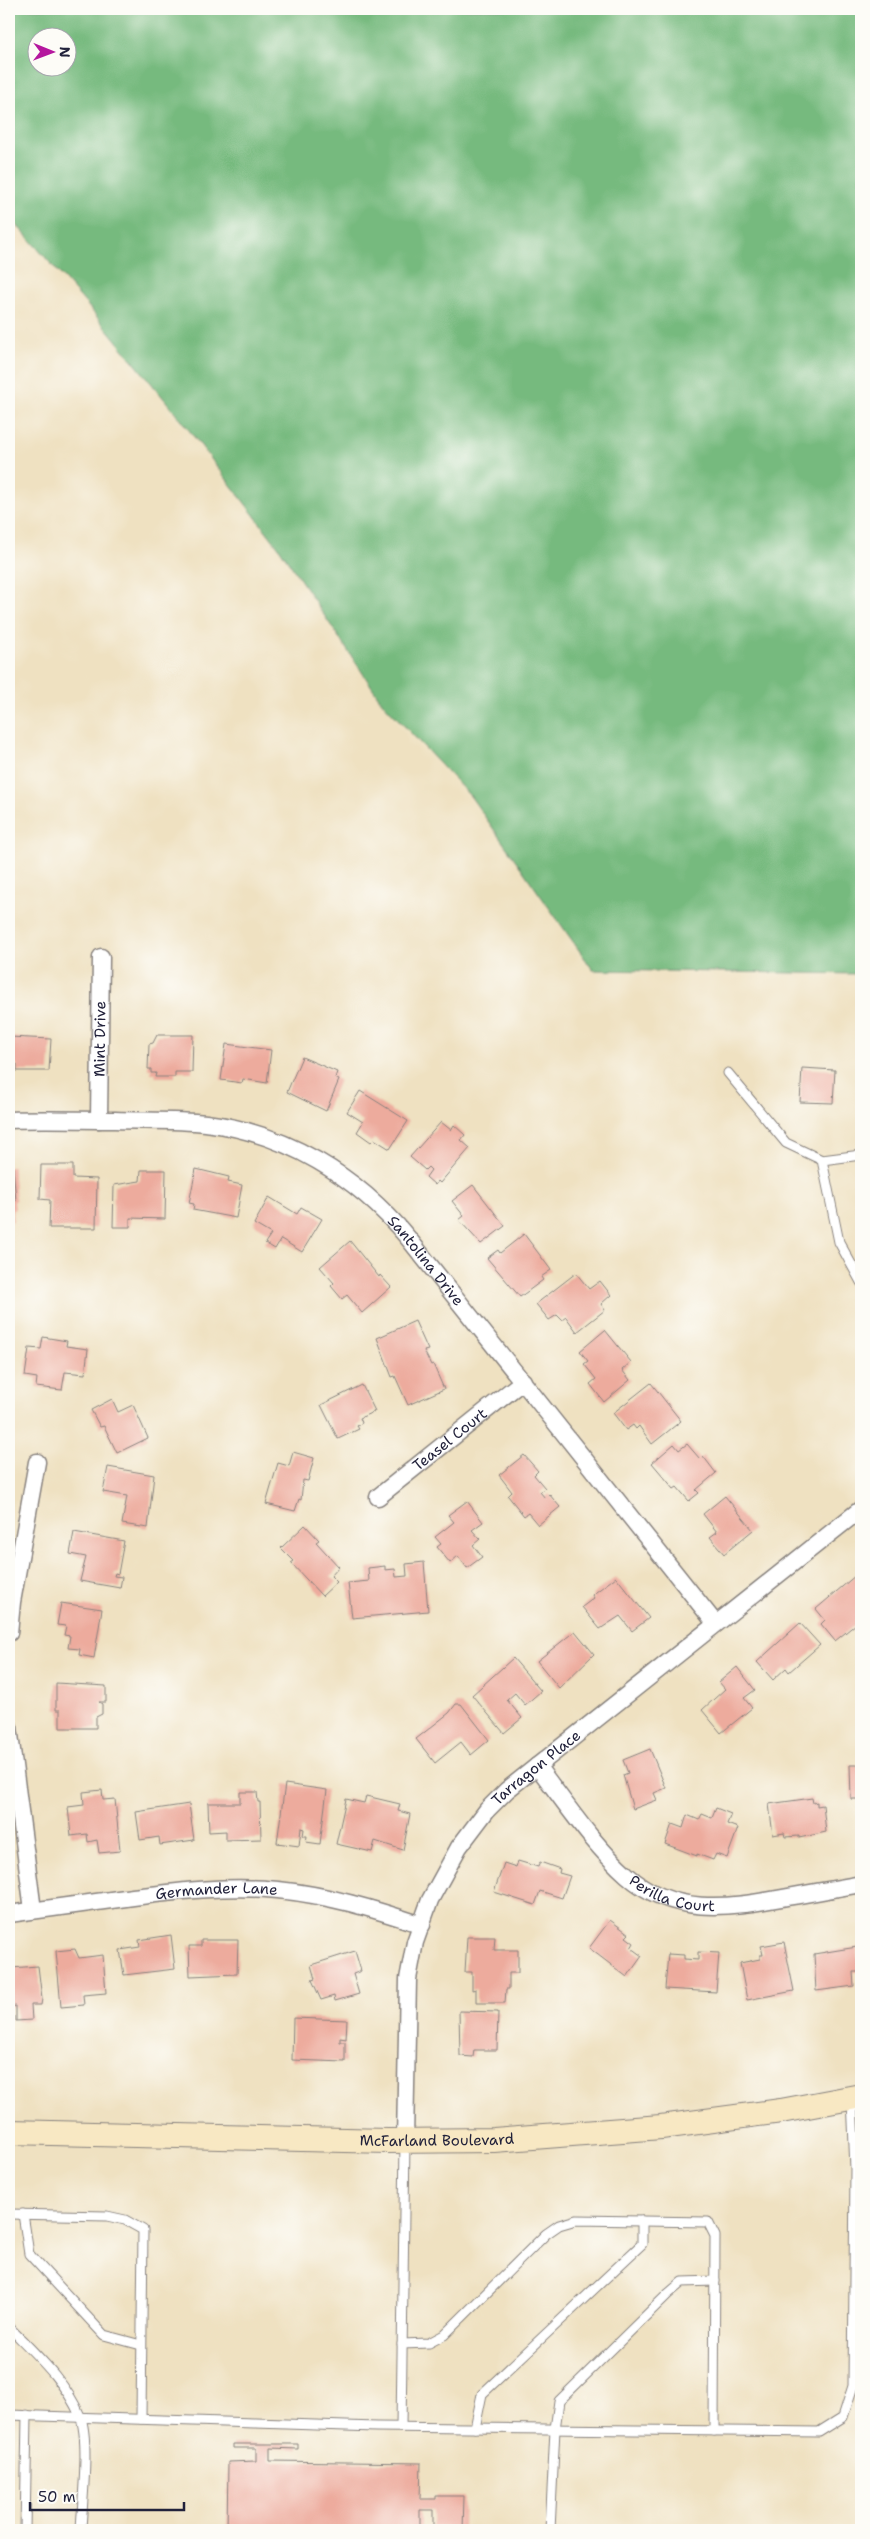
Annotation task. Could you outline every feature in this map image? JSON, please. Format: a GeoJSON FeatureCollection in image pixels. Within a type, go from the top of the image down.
{"type":"FeatureCollection","features":[{"type":"Feature","properties":{"kind":"street","name":"Mint Drive"},"geometry":{"type":"LineString","coordinates":[[99,1120],[101,957]]}},
{"type":"Feature","properties":{"kind":"street","name":"Santolina Drive"},"geometry":{"type":"LineString","coordinates":[[9,1120],[185,1122],[224,1126],[279,1142],[330,1168],[362,1190],[396,1223],[715,1623]]}},
{"type":"Feature","properties":{"kind":"street","name":"Teasel Court"},"geometry":{"type":"LineString","coordinates":[[378,1497],[523,1381]]}},
{"type":"Feature","properties":{"kind":"street"},"geometry":{"type":"LineString","coordinates":[[9,1633],[12,1602],[37,1462]]}},
{"type":"Feature","properties":{"kind":"street","name":"Tarragon Place"},"geometry":{"type":"LineString","coordinates":[[405,2141],[408,1979],[415,1942],[430,1900],[470,1830],[494,1802],[537,1766],[861,1509]]}},
{"type":"Feature","properties":{"kind":"street"},"geometry":{"type":"LineString","coordinates":[[9,1727],[33,1910]]}},
{"type":"Feature","properties":{"kind":"street","name":"Perilla Court"},"geometry":{"type":"LineString","coordinates":[[537,1766],[613,1861],[641,1885],[667,1898],[694,1906],[724,1907],[861,1884]]}},
{"type":"Feature","properties":{"kind":"street","name":"Germander Lane"},"geometry":{"type":"LineString","coordinates":[[9,1914],[181,1891],[240,1888],[278,1890],[326,1897],[364,1906],[422,1925]]}},
{"type":"Feature","properties":{"kind":"street","name":"McFarland Boulevard"},"geometry":{"type":"LineString","coordinates":[[9,2132],[405,2141],[514,2139],[644,2129],[772,2112],[857,2097]]}},
{"type":"Feature","properties":{"kind":"lane"},"geometry":{"type":"LineString","coordinates":[[728,1073],[786,1143],[822,1160],[861,1155]]}},
{"type":"Feature","properties":{"kind":"lane"},"geometry":{"type":"LineString","coordinates":[[822,1160],[839,1242],[861,1282]]}},
{"type":"Feature","properties":{"kind":"lane"},"geometry":{"type":"LineString","coordinates":[[9,2414],[401,2427],[820,2432],[843,2417],[853,2386],[857,2097]]}},
{"type":"Feature","properties":{"kind":"lane"},"geometry":{"type":"LineString","coordinates":[[401,2427],[405,2141]]}},
{"type":"Feature","properties":{"kind":"lane"},"geometry":{"type":"LineString","coordinates":[[9,2214],[107,2216],[125,2220],[142,2230],[141,2419]]}},
{"type":"Feature","properties":{"kind":"lane"},"geometry":{"type":"LineString","coordinates":[[23,2214],[29,2254],[104,2335],[141,2344]]}},
{"type":"Feature","properties":{"kind":"lane"},"geometry":{"type":"LineString","coordinates":[[402,2344],[429,2343],[444,2335],[546,2234],[559,2225],[576,2220],[708,2222],[715,2236],[714,2431]]}},
{"type":"Feature","properties":{"kind":"lane"},"geometry":{"type":"LineString","coordinates":[[475,2428],[482,2394],[642,2244],[642,2221]]}},
{"type":"Feature","properties":{"kind":"lane"},"geometry":{"type":"LineString","coordinates":[[550,2530],[555,2429],[559,2402],[682,2282],[715,2281]]}},
{"type":"Feature","properties":{"kind":"lane"},"geometry":{"type":"LineString","coordinates":[[9,2327],[62,2383],[81,2417],[84,2439],[82,2530]]}},
{"type":"Feature","properties":{"kind":"lane"},"geometry":{"type":"LineString","coordinates":[[24,2530],[27,2415]]}},
{"type":"Feature","properties":{"kind":"green space"},"geometry":{"type":"Polygon","coordinates":[[[9,9],[861,9],[861,974],[593,970],[471,797],[382,702],[280,549],[179,417],[88,306],[9,216],[9,9]]]}},
{"type":"Feature","properties":{"kind":"building"},"geometry":{"type":"Polygon","coordinates":[[[157,1035],[193,1035],[192,1072],[175,1072],[175,1077],[155,1077],[156,1073],[151,1073],[151,1069],[148,1069],[149,1044],[153,1043],[157,1035]]]}},
{"type":"Feature","properties":{"kind":"building"},"geometry":{"type":"Polygon","coordinates":[[[9,1037],[51,1039],[49,1071],[17,1071],[17,1064],[9,1063],[9,1037]]]}},
{"type":"Feature","properties":{"kind":"building"},"geometry":{"type":"Polygon","coordinates":[[[226,1044],[271,1050],[267,1083],[243,1079],[242,1083],[221,1080],[226,1044]]]}},
{"type":"Feature","properties":{"kind":"building"},"geometry":{"type":"Polygon","coordinates":[[[302,1057],[337,1072],[335,1078],[339,1080],[326,1111],[287,1092],[302,1057]]]}},
{"type":"Feature","properties":{"kind":"building"},"geometry":{"type":"Polygon","coordinates":[[[802,1068],[835,1070],[833,1103],[800,1102],[802,1068]]]}},
{"type":"Feature","properties":{"kind":"building"},"geometry":{"type":"Polygon","coordinates":[[[360,1091],[408,1121],[390,1149],[374,1139],[371,1142],[357,1132],[363,1122],[347,1112],[360,1091]]]}},
{"type":"Feature","properties":{"kind":"building"},"geometry":{"type":"Polygon","coordinates":[[[441,1122],[451,1130],[454,1125],[465,1135],[461,1140],[470,1148],[440,1183],[438,1181],[435,1185],[426,1177],[431,1170],[428,1167],[425,1170],[410,1157],[441,1122]]]}},
{"type":"Feature","properties":{"kind":"building"},"geometry":{"type":"Polygon","coordinates":[[[41,1165],[73,1165],[73,1178],[97,1179],[96,1228],[49,1228],[50,1200],[40,1199],[41,1165]]]}},
{"type":"Feature","properties":{"kind":"building"},"geometry":{"type":"Polygon","coordinates":[[[9,1167],[13,1167],[16,1201],[14,1201],[15,1209],[12,1210],[13,1221],[9,1222],[9,1167]]]}},
{"type":"Feature","properties":{"kind":"building"},"geometry":{"type":"Polygon","coordinates":[[[196,1169],[229,1177],[228,1182],[242,1185],[236,1218],[193,1210],[194,1204],[189,1203],[196,1169]]]}},
{"type":"Feature","properties":{"kind":"building"},"geometry":{"type":"Polygon","coordinates":[[[141,1170],[166,1170],[165,1219],[130,1218],[130,1227],[113,1227],[114,1185],[140,1181],[141,1170]]]}},
{"type":"Feature","properties":{"kind":"building"},"geometry":{"type":"Polygon","coordinates":[[[473,1185],[505,1226],[481,1244],[459,1220],[464,1216],[452,1201],[473,1185]]]}},
{"type":"Feature","properties":{"kind":"building"},"geometry":{"type":"Polygon","coordinates":[[[269,1197],[297,1214],[301,1207],[322,1219],[302,1252],[281,1239],[275,1249],[265,1243],[271,1234],[254,1224],[269,1197]]]}},
{"type":"Feature","properties":{"kind":"building"},"geometry":{"type":"Polygon","coordinates":[[[524,1234],[551,1270],[541,1277],[543,1280],[520,1297],[487,1258],[498,1250],[500,1253],[524,1234]]]}},
{"type":"Feature","properties":{"kind":"building"},"geometry":{"type":"Polygon","coordinates":[[[350,1241],[379,1277],[380,1275],[391,1287],[362,1313],[347,1295],[342,1299],[331,1286],[334,1283],[320,1267],[350,1241]]]}},
{"type":"Feature","properties":{"kind":"building"},"geometry":{"type":"Polygon","coordinates":[[[576,1273],[589,1289],[600,1281],[611,1295],[601,1304],[605,1310],[577,1332],[566,1317],[562,1320],[557,1315],[549,1320],[536,1304],[576,1273]]]}},
{"type":"Feature","properties":{"kind":"building"},"geometry":{"type":"Polygon","coordinates":[[[415,1321],[428,1350],[424,1351],[431,1365],[433,1364],[444,1389],[408,1405],[395,1376],[392,1377],[377,1338],[415,1321]]]}},
{"type":"Feature","properties":{"kind":"building"},"geometry":{"type":"Polygon","coordinates":[[[605,1330],[631,1362],[622,1370],[630,1380],[604,1402],[590,1384],[596,1379],[584,1364],[588,1361],[580,1351],[605,1330]]]}},
{"type":"Feature","properties":{"kind":"building"},"geometry":{"type":"Polygon","coordinates":[[[43,1337],[67,1341],[66,1346],[88,1349],[85,1374],[65,1372],[62,1390],[36,1387],[37,1378],[25,1376],[29,1348],[41,1349],[43,1337]]]}},
{"type":"Feature","properties":{"kind":"building"},"geometry":{"type":"Polygon","coordinates":[[[651,1383],[681,1421],[652,1444],[639,1426],[636,1429],[633,1425],[626,1430],[613,1413],[651,1383]]]}},
{"type":"Feature","properties":{"kind":"building"},"geometry":{"type":"Polygon","coordinates":[[[362,1385],[375,1411],[360,1418],[362,1423],[357,1426],[359,1429],[338,1439],[321,1405],[362,1385]]]}},
{"type":"Feature","properties":{"kind":"building"},"geometry":{"type":"Polygon","coordinates":[[[112,1399],[118,1412],[133,1405],[148,1438],[117,1453],[104,1426],[100,1427],[91,1410],[112,1399]]]}},
{"type":"Feature","properties":{"kind":"building"},"geometry":{"type":"Polygon","coordinates":[[[674,1444],[679,1450],[687,1444],[700,1459],[703,1456],[716,1473],[696,1490],[699,1493],[689,1501],[677,1487],[674,1489],[652,1463],[674,1444]]]}},
{"type":"Feature","properties":{"kind":"building"},"geometry":{"type":"Polygon","coordinates":[[[293,1452],[314,1458],[308,1481],[303,1480],[301,1500],[299,1499],[295,1511],[266,1504],[278,1463],[289,1466],[293,1452]]]}},
{"type":"Feature","properties":{"kind":"building"},"geometry":{"type":"Polygon","coordinates":[[[524,1455],[538,1471],[534,1475],[545,1488],[540,1492],[545,1498],[549,1494],[560,1507],[538,1525],[528,1513],[524,1516],[508,1496],[512,1492],[499,1475],[524,1455]]]}},
{"type":"Feature","properties":{"kind":"building"},"geometry":{"type":"Polygon","coordinates":[[[108,1467],[154,1475],[148,1528],[122,1524],[127,1496],[103,1492],[108,1467]]]}},
{"type":"Feature","properties":{"kind":"building"},"geometry":{"type":"Polygon","coordinates":[[[725,1496],[753,1530],[724,1554],[710,1537],[717,1532],[703,1514],[725,1496]]]}},
{"type":"Feature","properties":{"kind":"building"},"geometry":{"type":"Polygon","coordinates":[[[467,1501],[483,1522],[472,1530],[480,1539],[473,1545],[482,1557],[467,1568],[458,1556],[450,1563],[437,1547],[441,1544],[435,1537],[454,1522],[448,1515],[467,1501]]]}},
{"type":"Feature","properties":{"kind":"building"},"geometry":{"type":"Polygon","coordinates":[[[305,1525],[319,1540],[316,1542],[339,1567],[331,1576],[337,1582],[322,1596],[291,1563],[294,1561],[281,1548],[305,1525]]]}},
{"type":"Feature","properties":{"kind":"building"},"geometry":{"type":"Polygon","coordinates":[[[74,1532],[124,1541],[118,1574],[115,1573],[114,1576],[122,1577],[120,1588],[80,1581],[86,1557],[70,1554],[74,1532]]]}},
{"type":"Feature","properties":{"kind":"building"},"geometry":{"type":"Polygon","coordinates":[[[424,1562],[428,1611],[352,1618],[348,1583],[369,1581],[368,1568],[385,1566],[385,1570],[395,1569],[396,1577],[407,1576],[406,1564],[424,1562]]]}},
{"type":"Feature","properties":{"kind":"building"},"geometry":{"type":"Polygon","coordinates":[[[856,1575],[861,1582],[861,1620],[835,1641],[821,1624],[825,1620],[816,1609],[856,1575]]]}},
{"type":"Feature","properties":{"kind":"building"},"geometry":{"type":"Polygon","coordinates":[[[616,1577],[649,1618],[632,1631],[620,1616],[600,1629],[582,1607],[594,1598],[592,1595],[616,1577]]]}},
{"type":"Feature","properties":{"kind":"building"},"geometry":{"type":"Polygon","coordinates":[[[61,1603],[102,1609],[94,1658],[79,1655],[80,1649],[68,1648],[70,1636],[64,1635],[66,1626],[57,1625],[61,1603]]]}},
{"type":"Feature","properties":{"kind":"building"},"geometry":{"type":"Polygon","coordinates":[[[800,1623],[820,1645],[789,1672],[786,1668],[773,1680],[757,1662],[800,1623]]]}},
{"type":"Feature","properties":{"kind":"building"},"geometry":{"type":"Polygon","coordinates":[[[575,1631],[594,1654],[559,1688],[537,1661],[575,1631]]]}},
{"type":"Feature","properties":{"kind":"building"},"geometry":{"type":"Polygon","coordinates":[[[513,1658],[541,1691],[525,1705],[515,1693],[507,1700],[522,1718],[504,1733],[472,1695],[513,1658]]]}},
{"type":"Feature","properties":{"kind":"building"},"geometry":{"type":"Polygon","coordinates":[[[737,1667],[755,1690],[744,1698],[752,1708],[721,1733],[702,1710],[725,1689],[719,1682],[737,1667]]]}},
{"type":"Feature","properties":{"kind":"building"},"geometry":{"type":"Polygon","coordinates":[[[56,1683],[106,1686],[106,1702],[99,1702],[102,1704],[102,1714],[96,1717],[96,1728],[60,1728],[60,1710],[56,1710],[56,1683]]]}},
{"type":"Feature","properties":{"kind":"building"},"geometry":{"type":"Polygon","coordinates":[[[456,1704],[461,1704],[489,1740],[471,1755],[461,1742],[435,1763],[416,1739],[449,1713],[456,1704]]]}},
{"type":"Feature","properties":{"kind":"building"},"geometry":{"type":"Polygon","coordinates":[[[650,1749],[666,1788],[654,1793],[657,1800],[633,1809],[623,1775],[628,1773],[623,1760],[650,1749]]]}},
{"type":"Feature","properties":{"kind":"building"},"geometry":{"type":"Polygon","coordinates":[[[850,1765],[861,1765],[861,1799],[851,1799],[850,1765]]]}},
{"type":"Feature","properties":{"kind":"building"},"geometry":{"type":"Polygon","coordinates":[[[285,1784],[327,1790],[320,1844],[306,1842],[307,1836],[303,1836],[304,1829],[301,1828],[299,1846],[277,1843],[285,1784]]]}},
{"type":"Feature","properties":{"kind":"building"},"geometry":{"type":"Polygon","coordinates":[[[102,1790],[103,1800],[115,1799],[120,1851],[99,1853],[97,1840],[88,1842],[87,1834],[71,1836],[68,1807],[84,1805],[83,1792],[102,1790]]]}},
{"type":"Feature","properties":{"kind":"building"},"geometry":{"type":"Polygon","coordinates":[[[240,1792],[257,1792],[258,1802],[260,1802],[261,1839],[226,1840],[226,1831],[209,1832],[208,1803],[240,1803],[240,1792]]]}},
{"type":"Feature","properties":{"kind":"building"},"geometry":{"type":"Polygon","coordinates":[[[366,1796],[400,1804],[398,1811],[410,1814],[403,1850],[375,1841],[372,1852],[336,1844],[346,1799],[364,1803],[366,1796]]]}},
{"type":"Feature","properties":{"kind":"building"},"geometry":{"type":"Polygon","coordinates":[[[812,1798],[813,1803],[817,1802],[817,1806],[823,1805],[826,1832],[799,1838],[799,1836],[785,1837],[784,1833],[773,1835],[769,1804],[812,1798]]]}},
{"type":"Feature","properties":{"kind":"building"},"geometry":{"type":"Polygon","coordinates":[[[189,1804],[194,1840],[160,1845],[159,1837],[140,1840],[136,1812],[189,1804]]]}},
{"type":"Feature","properties":{"kind":"building"},"geometry":{"type":"Polygon","coordinates":[[[716,1808],[731,1814],[727,1824],[738,1828],[727,1858],[716,1854],[713,1860],[665,1844],[672,1824],[683,1828],[687,1815],[699,1820],[702,1814],[712,1818],[716,1808]]]}},
{"type":"Feature","properties":{"kind":"building"},"geometry":{"type":"Polygon","coordinates":[[[518,1861],[538,1867],[540,1862],[560,1869],[559,1873],[570,1876],[562,1898],[540,1891],[535,1905],[494,1892],[504,1863],[516,1867],[518,1861]]]}},
{"type":"Feature","properties":{"kind":"building"},"geometry":{"type":"Polygon","coordinates":[[[610,1920],[629,1934],[626,1937],[634,1943],[631,1948],[642,1956],[627,1977],[589,1948],[610,1920]]]}},
{"type":"Feature","properties":{"kind":"building"},"geometry":{"type":"Polygon","coordinates":[[[171,1935],[175,1969],[124,1975],[120,1950],[140,1947],[139,1940],[171,1935]]]}},
{"type":"Feature","properties":{"kind":"building"},"geometry":{"type":"Polygon","coordinates":[[[467,1937],[495,1937],[494,1950],[518,1950],[518,1973],[509,1973],[509,1989],[506,1989],[505,2003],[476,2003],[476,1989],[472,1990],[472,1972],[465,1972],[467,1937]]]}},
{"type":"Feature","properties":{"kind":"building"},"geometry":{"type":"Polygon","coordinates":[[[201,1940],[238,1940],[237,1974],[190,1976],[189,1946],[201,1946],[201,1940]]]}},
{"type":"Feature","properties":{"kind":"building"},"geometry":{"type":"Polygon","coordinates":[[[784,1942],[794,1991],[747,2000],[740,1963],[760,1959],[760,1955],[763,1955],[761,1946],[784,1942]]]}},
{"type":"Feature","properties":{"kind":"building"},"geometry":{"type":"Polygon","coordinates":[[[857,1947],[859,1972],[853,1972],[854,1986],[816,1991],[814,1954],[857,1947]]]}},
{"type":"Feature","properties":{"kind":"building"},"geometry":{"type":"Polygon","coordinates":[[[75,1949],[79,1958],[103,1955],[106,1993],[83,1995],[84,2005],[61,2007],[56,1951],[75,1949]]]}},
{"type":"Feature","properties":{"kind":"building"},"geometry":{"type":"Polygon","coordinates":[[[355,1951],[361,1971],[353,1974],[359,1994],[335,2001],[334,1996],[321,2000],[312,1980],[315,1979],[311,1965],[355,1951]]]}},
{"type":"Feature","properties":{"kind":"building"},"geometry":{"type":"Polygon","coordinates":[[[698,1952],[719,1953],[716,1992],[665,1989],[668,1954],[684,1955],[684,1959],[698,1960],[698,1952]]]}},
{"type":"Feature","properties":{"kind":"building"},"geometry":{"type":"Polygon","coordinates":[[[9,1957],[11,1957],[11,1968],[38,1966],[42,1999],[41,2005],[31,2005],[32,2020],[16,2021],[16,2006],[9,2007],[9,1957]]]}},
{"type":"Feature","properties":{"kind":"building"},"geometry":{"type":"Polygon","coordinates":[[[459,2011],[498,2012],[497,2050],[474,2050],[473,2057],[460,2056],[459,2011]]]}},
{"type":"Feature","properties":{"kind":"building"},"geometry":{"type":"Polygon","coordinates":[[[293,2018],[347,2020],[346,2039],[340,2038],[340,2042],[345,2042],[345,2062],[292,2060],[293,2018]]]}},
{"type":"Feature","properties":{"kind":"building"},"geometry":{"type":"Polygon","coordinates":[[[233,2444],[298,2444],[298,2449],[270,2448],[270,2461],[421,2463],[420,2499],[436,2499],[436,2496],[464,2496],[463,2530],[433,2530],[433,2510],[420,2510],[420,2530],[227,2530],[228,2462],[256,2461],[256,2448],[233,2448],[233,2444]]]}}]}
